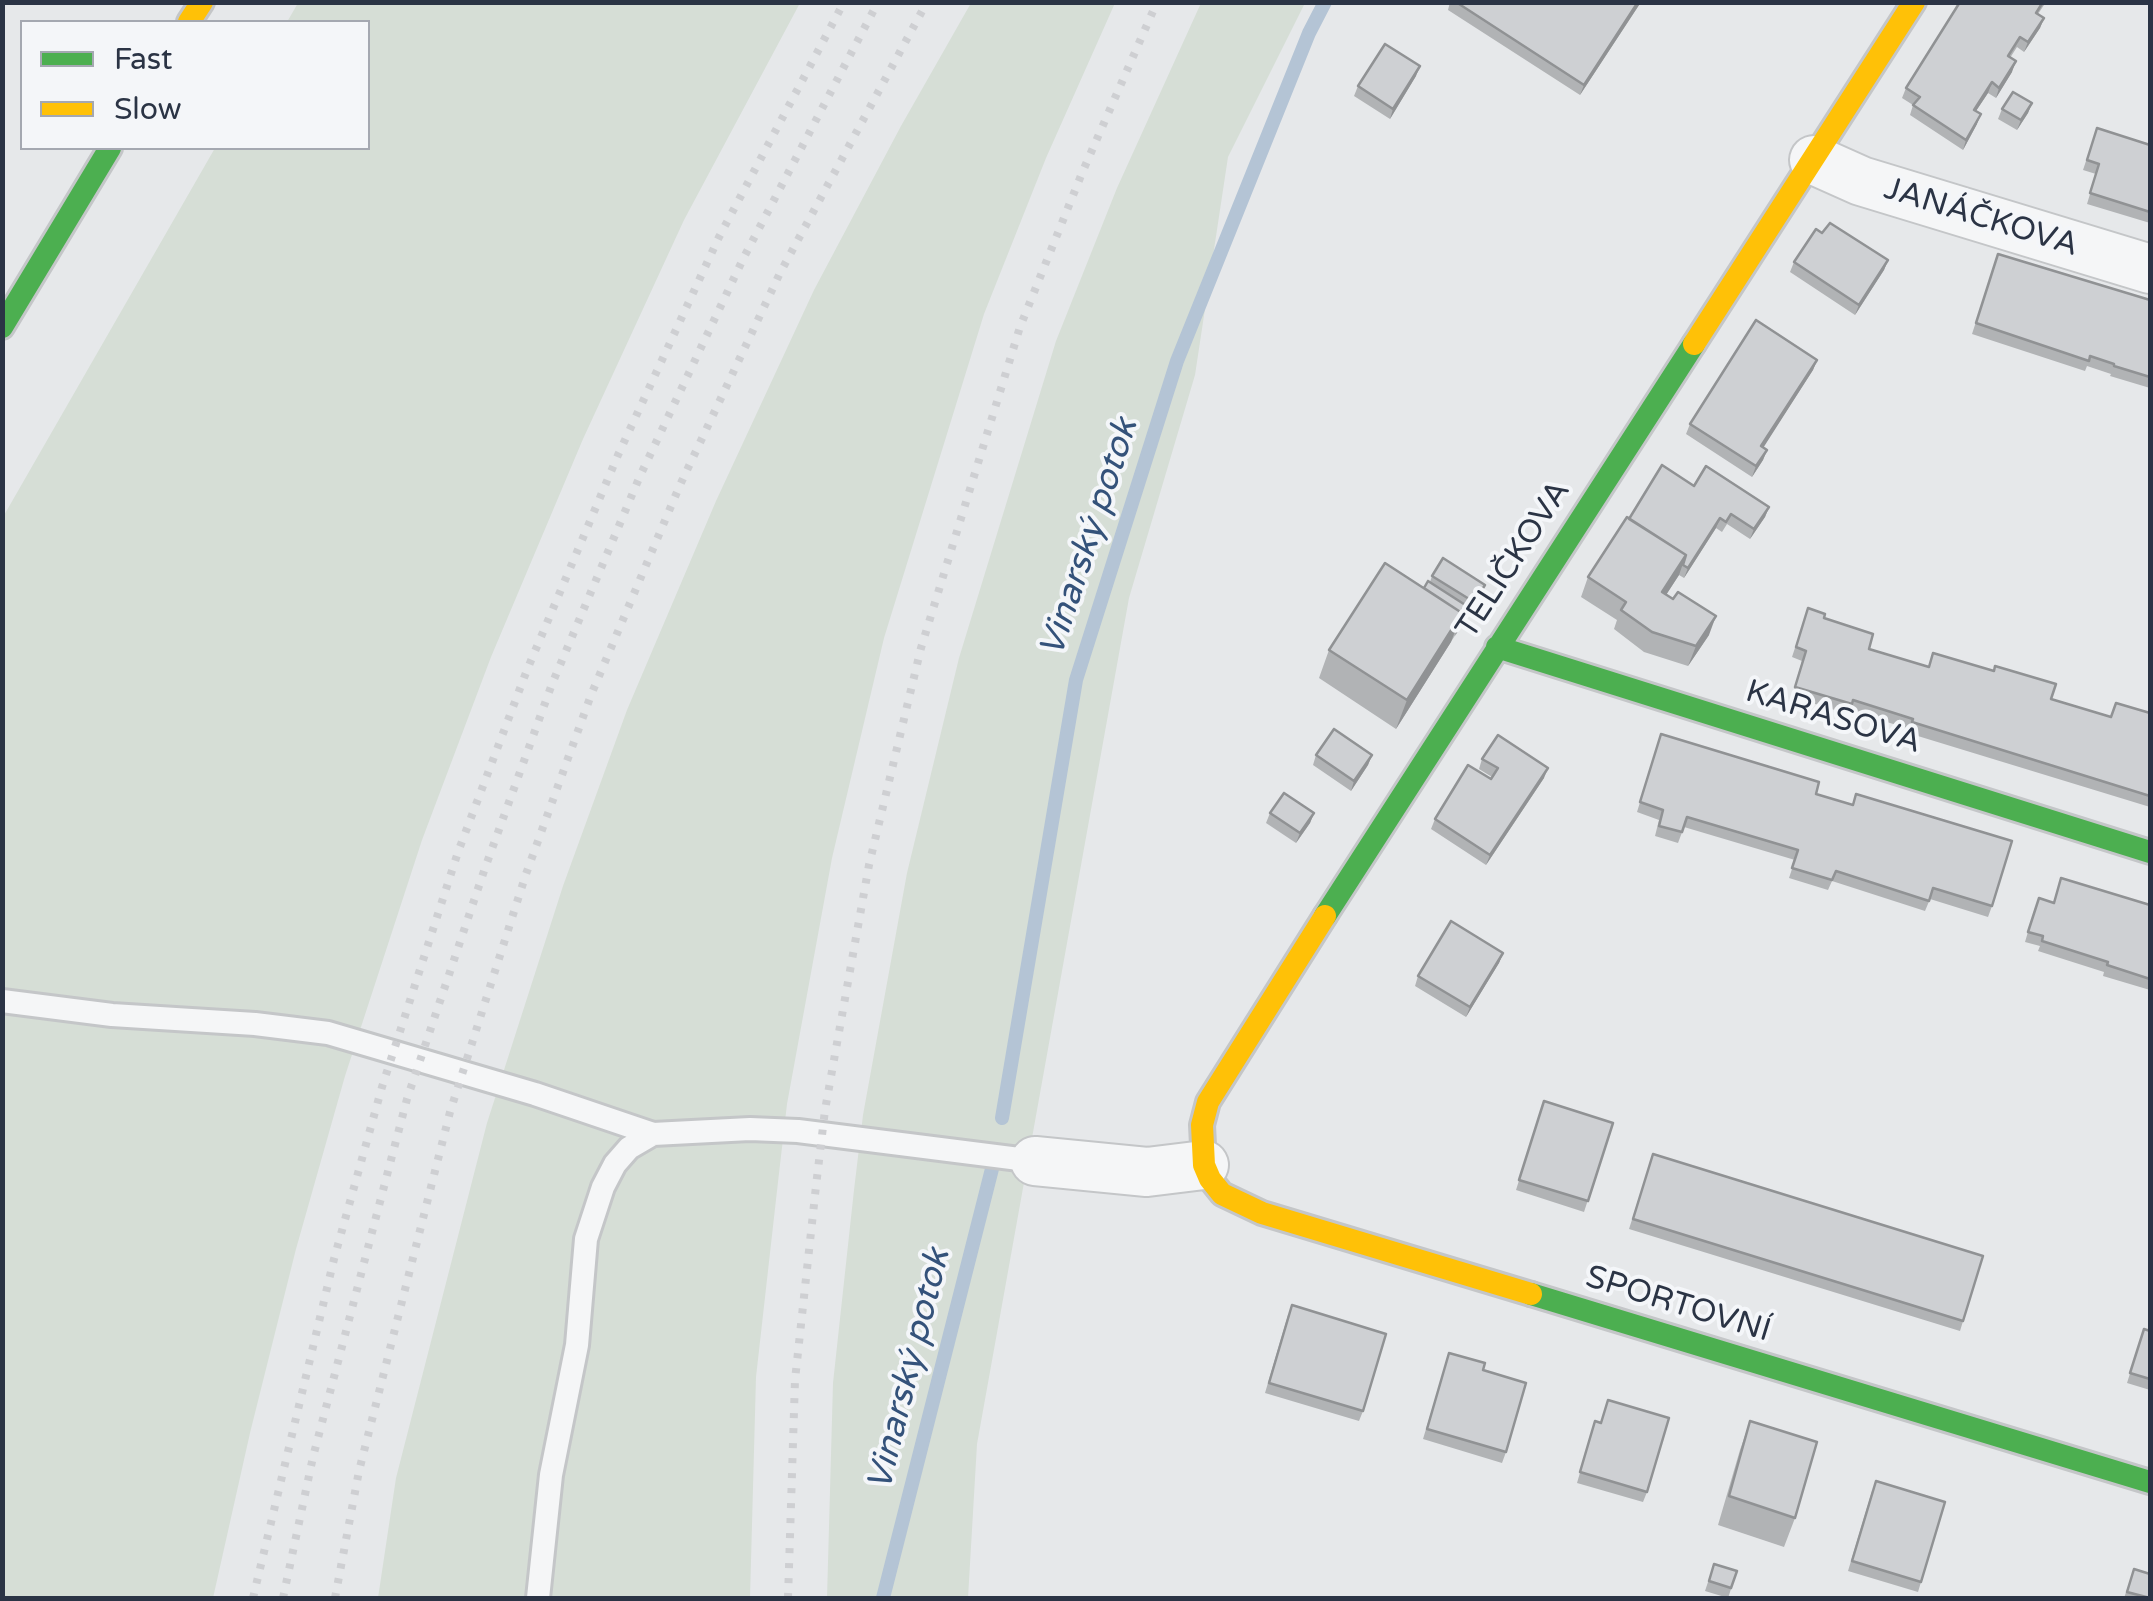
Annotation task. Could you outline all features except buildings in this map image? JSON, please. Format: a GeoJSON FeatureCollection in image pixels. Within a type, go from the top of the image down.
{"type":"FeatureCollection","features":[{"type":"Feature","properties":{"kind":"street","name":"TELIČKOVA"},"geometry":{"type":"LineString","coordinates":[[1204,1165],[1202,1125],[1219,1080],[1914,2]]}},
{"type":"Feature","properties":{"kind":"street"},"geometry":{"type":"LineString","coordinates":[[2,327],[109,150]]}},
{"type":"Feature","properties":{"kind":"street","name":"JANÁČKOVA"},"geometry":{"type":"LineString","coordinates":[[1814,160],[1873,185],[2150,269]]}},
{"type":"Feature","properties":{"kind":"street","name":"KARASOVA"},"geometry":{"type":"LineString","coordinates":[[1497,646],[2150,852]]}},
{"type":"Feature","properties":{"kind":"street"},"geometry":{"type":"LineString","coordinates":[[1035,1161],[1147,1172],[1204,1165]]}},
{"type":"Feature","properties":{"kind":"street","name":"SPORTOVNÍ"},"geometry":{"type":"LineString","coordinates":[[1204,1165],[1222,1194],[1262,1213],[2150,1482]]}},
{"type":"Feature","properties":{"kind":"lane"},"geometry":{"type":"LineString","coordinates":[[2,1001],[112,1015],[328,1033],[535,1094],[653,1134],[798,1131],[1035,1161]]}},
{"type":"Feature","properties":{"kind":"lane"},"geometry":{"type":"LineString","coordinates":[[538,1598],[552,1475],[578,1346],[586,1238],[603,1186],[615,1164],[629,1148],[653,1134]]}},
{"type":"Feature","properties":{"kind":"shaded area"},"geometry":{"type":"Polygon","coordinates":[[[298,3],[800,3],[684,220],[583,439],[491,657],[422,840],[345,1076],[296,1249],[213,1598],[3,1598],[3,517],[214,150],[370,150],[370,20],[288,20],[298,3]]]}},
{"type":"Feature","properties":{"kind":"shaded area"},"geometry":{"type":"Polygon","coordinates":[[[971,3],[1115,3],[1046,158],[984,314],[884,638],[832,858],[787,1104],[756,1377],[750,1598],[378,1598],[396,1478],[487,1123],[563,886],[627,710],[716,501],[814,290],[971,3]]]}},
{"type":"Feature","properties":{"kind":"shaded area"},"geometry":{"type":"Polygon","coordinates":[[[1201,3],[1305,3],[1228,157],[1195,375],[1129,598],[977,1444],[968,1598],[827,1598],[833,1383],[854,1190],[863,1115],[907,873],[959,658],[1056,341],[1117,188],[1201,3]]]}},
{"type":"Feature","properties":{"kind":"waterway","name":"Vinarský potok"},"geometry":{"type":"LineString","coordinates":[[1002,1118],[1076,680],[1177,361],[1325,2]]}},
{"type":"Feature","properties":{"kind":"waterway","name":"Vinarský potok"},"geometry":{"type":"LineString","coordinates":[[883,1598],[995,1157]]}},
{"type":"Feature","properties":{"kind":"railway"},"geometry":{"type":"LineString","coordinates":[[253,1598],[334,1259],[382,1087],[458,852],[527,670],[618,455],[719,237],[844,2]]}},
{"type":"Feature","properties":{"kind":"railway"},"geometry":{"type":"LineString","coordinates":[[283,1598],[313,1457],[407,1099],[552,684],[640,476],[744,257],[878,2]]}},
{"type":"Feature","properties":{"kind":"railway"},"geometry":{"type":"LineString","coordinates":[[335,1598],[359,1471],[450,1112],[526,874],[591,695],[680,485],[780,273],[927,2]]}},
{"type":"Feature","properties":{"kind":"railway"},"geometry":{"type":"LineString","coordinates":[[788,1598],[795,1380],[816,1186],[825,1110],[869,865],[921,648],[1020,327],[1157,2]]}},
{"type":"Feature","properties":{"kind":"traffic: fast"},"geometry":{"type":"LineString","coordinates":[[2,327],[109,150]]}},
{"type":"Feature","properties":{"kind":"traffic: fast"},"geometry":{"type":"LineString","coordinates":[[1325,916],[1694,344]]}},
{"type":"Feature","properties":{"kind":"traffic: fast"},"geometry":{"type":"LineString","coordinates":[[1497,647],[2150,852]]}},
{"type":"Feature","properties":{"kind":"traffic: fast"},"geometry":{"type":"LineString","coordinates":[[1531,1294],[2150,1482]]}},
{"type":"Feature","properties":{"kind":"traffic: slow"},"geometry":{"type":"LineString","coordinates":[[190,20],[202,2]]}},
{"type":"Feature","properties":{"kind":"traffic: slow"},"geometry":{"type":"LineString","coordinates":[[1694,344],[1914,2]]}},
{"type":"Feature","properties":{"kind":"traffic: slow"},"geometry":{"type":"LineString","coordinates":[[1325,916],[1208,1102],[1202,1125],[1204,1165],[1210,1179],[1222,1194],[1262,1213],[1531,1294]]}}]}
